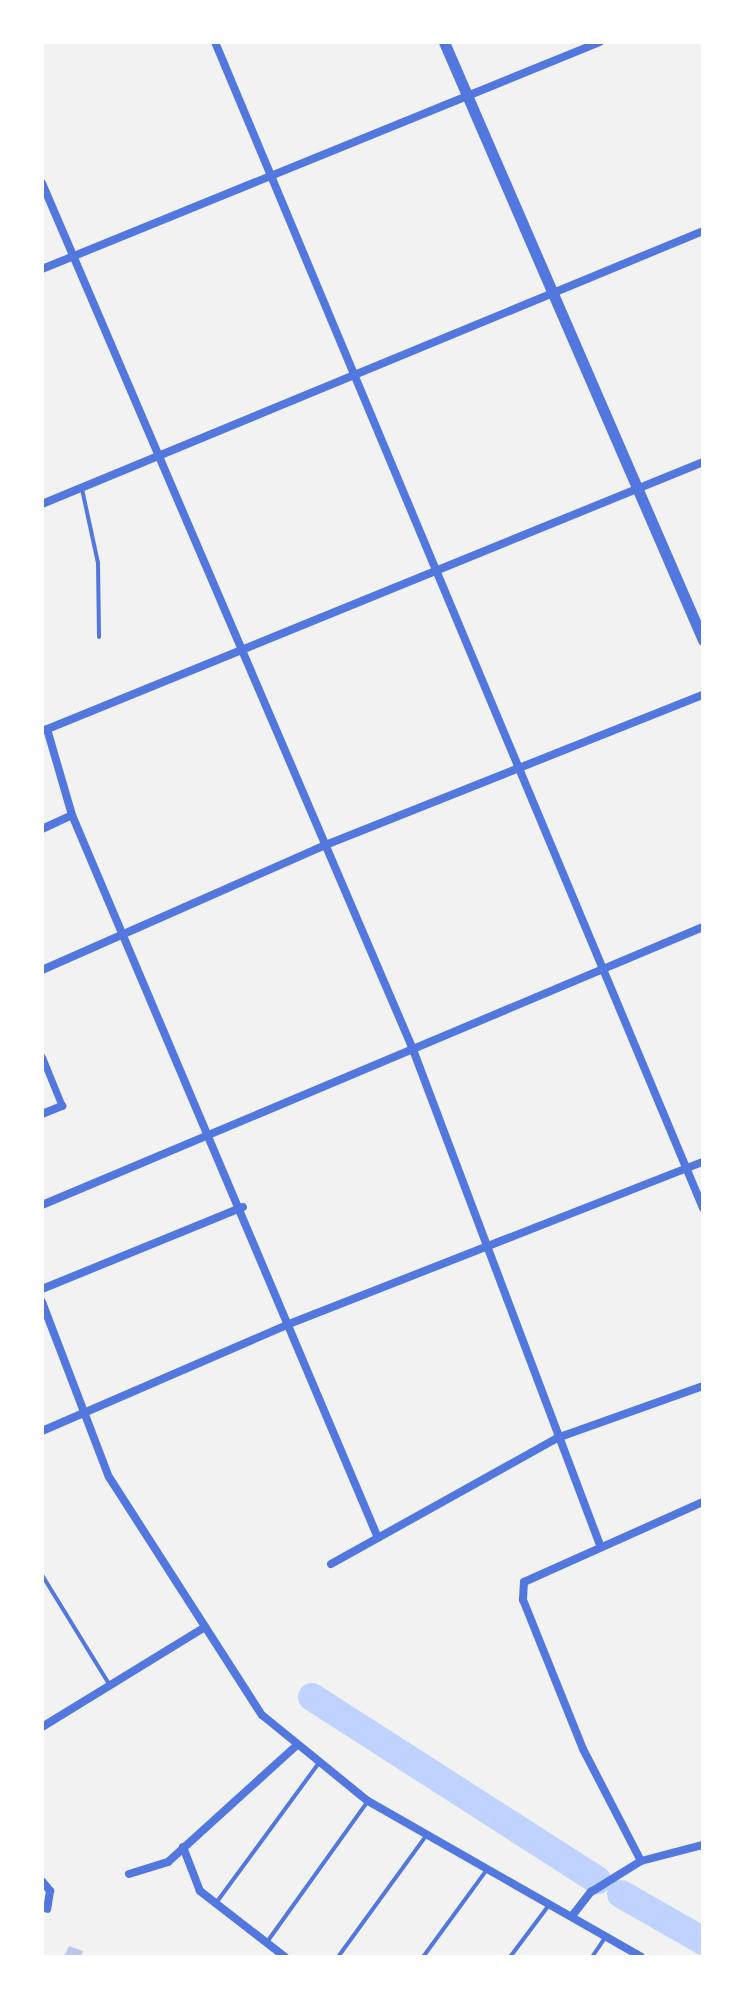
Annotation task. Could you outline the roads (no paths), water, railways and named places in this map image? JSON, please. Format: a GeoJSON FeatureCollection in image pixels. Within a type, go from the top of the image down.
{"type":"FeatureCollection","features":[{"type":"Feature","properties":{"kind":"street"},"geometry":{"type":"LineString","coordinates":[[215,42],[359,375],[433,572],[703,1208]]}},
{"type":"Feature","properties":{"kind":"street"},"geometry":{"type":"LineString","coordinates":[[444,42],[553,291],[634,490],[703,640]]}},
{"type":"Feature","properties":{"kind":"street"},"geometry":{"type":"LineString","coordinates":[[42,269],[600,42]]}},
{"type":"Feature","properties":{"kind":"street"},"geometry":{"type":"LineString","coordinates":[[42,183],[153,456],[412,1047],[489,1245],[557,1438],[600,1545]]}},
{"type":"Feature","properties":{"kind":"street"},"geometry":{"type":"LineString","coordinates":[[42,504],[703,231]]}},
{"type":"Feature","properties":{"kind":"street"},"geometry":{"type":"LineString","coordinates":[[378,1538],[211,1130],[72,815],[44,730],[238,648],[703,462]]}},
{"type":"Feature","properties":{"kind":"street"},"geometry":{"type":"LineString","coordinates":[[42,970],[323,846],[703,695]]}},
{"type":"Feature","properties":{"kind":"street"},"geometry":{"type":"LineString","coordinates":[[42,829],[72,815]]}},
{"type":"Feature","properties":{"kind":"street"},"geometry":{"type":"LineString","coordinates":[[42,1205],[211,1130],[703,927]]}},
{"type":"Feature","properties":{"kind":"street"},"geometry":{"type":"LineString","coordinates":[[42,1057],[62,1106],[42,1114]]}},
{"type":"Feature","properties":{"kind":"street"},"geometry":{"type":"LineString","coordinates":[[42,1431],[289,1324],[703,1162]]}},
{"type":"Feature","properties":{"kind":"street"},"geometry":{"type":"LineString","coordinates":[[42,1289],[243,1207]]}},
{"type":"Feature","properties":{"kind":"street"},"geometry":{"type":"LineString","coordinates":[[42,1302],[109,1477],[262,1715],[368,1801],[641,1957]]}},
{"type":"Feature","properties":{"kind":"street"},"geometry":{"type":"LineString","coordinates":[[331,1564],[557,1438],[703,1386]]}},
{"type":"Feature","properties":{"kind":"street"},"geometry":{"type":"LineString","coordinates":[[641,1861],[583,1749],[523,1600],[524,1582],[600,1545],[703,1502]]}},
{"type":"Feature","properties":{"kind":"street"},"geometry":{"type":"LineString","coordinates":[[43,1724],[205,1627]]}},
{"type":"Feature","properties":{"kind":"street"},"geometry":{"type":"LineString","coordinates":[[129,1874],[152,1871],[297,1745]]}},
{"type":"Feature","properties":{"kind":"street"},"geometry":{"type":"LineString","coordinates":[[572,1916],[591,1892],[641,1861],[703,1845]]}},
{"type":"Feature","properties":{"kind":"street"},"geometry":{"type":"LineString","coordinates":[[183,1847],[193,1880],[216,1903],[285,1957]]}},
{"type":"Feature","properties":{"kind":"street"},"geometry":{"type":"LineString","coordinates":[[42,1881],[50,1891],[47,1909]]}},
{"type":"Feature","properties":{"kind":"lane"},"geometry":{"type":"LineString","coordinates":[[82,488],[98,563],[99,637]]}},
{"type":"Feature","properties":{"kind":"lane"},"geometry":{"type":"LineString","coordinates":[[42,1575],[109,1684]]}},
{"type":"Feature","properties":{"kind":"lane"},"geometry":{"type":"LineString","coordinates":[[216,1903],[319,1763]]}},
{"type":"Feature","properties":{"kind":"lane"},"geometry":{"type":"LineString","coordinates":[[267,1943],[368,1801]]}},
{"type":"Feature","properties":{"kind":"lane"},"geometry":{"type":"LineString","coordinates":[[338,1957],[427,1836]]}},
{"type":"Feature","properties":{"kind":"lane"},"geometry":{"type":"LineString","coordinates":[[423,1957],[486,1871]]}},
{"type":"Feature","properties":{"kind":"lane"},"geometry":{"type":"LineString","coordinates":[[510,1957],[549,1905]]}},
{"type":"Feature","properties":{"kind":"lane"},"geometry":{"type":"LineString","coordinates":[[592,1957],[606,1936]]}},
{"type":"Feature","properties":{"kind":"waterway"},"geometry":{"type":"LineString","coordinates":[[312,1697],[597,1880]]}},
{"type":"Feature","properties":{"kind":"waterway"},"geometry":{"type":"LineString","coordinates":[[621,1894],[703,1941]]}}]}
